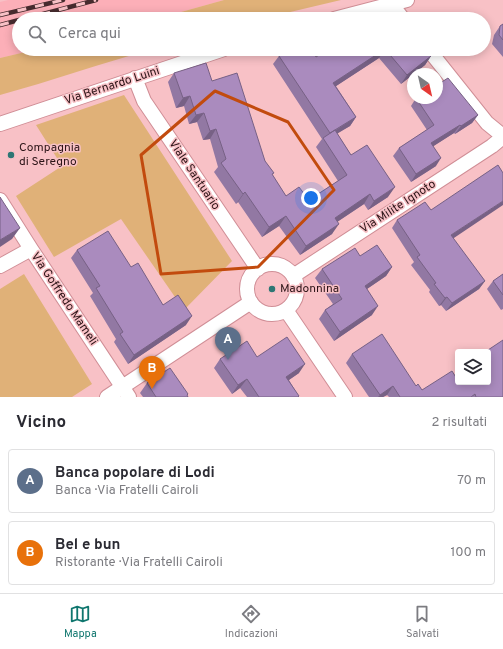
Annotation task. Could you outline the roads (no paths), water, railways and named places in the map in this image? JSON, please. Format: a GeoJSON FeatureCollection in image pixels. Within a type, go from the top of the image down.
{"type":"FeatureCollection","features":[{"type":"Feature","properties":{"kind":"street"},"geometry":{"type":"LineString","coordinates":[[362,12],[401,2]]}},
{"type":"Feature","properties":{"kind":"street"},"geometry":{"type":"LineString","coordinates":[[398,12],[396,10],[401,2]]}},
{"type":"Feature","properties":{"kind":"street","name":"Via Bernardo Luini"},"geometry":{"type":"LineString","coordinates":[[0,124],[203,56]]}},
{"type":"Feature","properties":{"kind":"street"},"geometry":{"type":"LineString","coordinates":[[434,56],[487,123],[503,136]]}},
{"type":"Feature","properties":{"kind":"street","name":"Viale Santuario"},"geometry":{"type":"LineString","coordinates":[[135,78],[144,102],[258,269]]}},
{"type":"Feature","properties":{"kind":"street","name":"Via Milite Ignoto"},"geometry":{"type":"LineString","coordinates":[[293,276],[492,146],[503,136]]}},
{"type":"Feature","properties":{"kind":"street","name":"Via Goffredo Mameli"},"geometry":{"type":"LineString","coordinates":[[0,200],[126,392]]}},
{"type":"Feature","properties":{"kind":"street"},"geometry":{"type":"LineString","coordinates":[[0,266],[31,249]]}},
{"type":"Feature","properties":{"kind":"street"},"geometry":{"type":"LineString","coordinates":[[269,264],[280,266],[290,272],[293,276],[297,286],[296,296],[286,310],[278,313],[267,313],[257,309],[251,302],[248,296],[247,286],[251,276],[258,269],[269,264]]}},
{"type":"Feature","properties":{"kind":"street"},"geometry":{"type":"LineString","coordinates":[[107,397],[126,392],[251,302]]}},
{"type":"Feature","properties":{"kind":"street"},"geometry":{"type":"LineString","coordinates":[[286,310],[345,397]]}},
{"type":"Feature","properties":{"kind":"railway"},"geometry":{"type":"LineString","coordinates":[[13,12],[63,0]]}},
{"type":"Feature","properties":{"kind":"railway"},"geometry":{"type":"LineString","coordinates":[[51,12],[96,0]]}},
{"type":"Feature","properties":{"kind":"railway"},"geometry":{"type":"LineString","coordinates":[[0,15],[12,12]]}},
{"type":"Feature","properties":{"kind":"railway"},"geometry":{"type":"LineString","coordinates":[[0,25],[12,22]]}},
{"type":"Feature","properties":{"kind":"place","name":"Compagnia di Seregno"},"geometry":{"type":"Point","coordinates":[11,155]}},
{"type":"Feature","properties":{"kind":"place","name":"Madonnina"},"geometry":{"type":"Point","coordinates":[272,289]}},
{"type":"Feature","properties":{"kind":"place","name":"Banca popolare di Lodi"},"geometry":{"type":"Point","coordinates":[228,360]}},
{"type":"Feature","properties":{"kind":"place","name":"Bel e bun"},"geometry":{"type":"Point","coordinates":[152,389]}}]}
